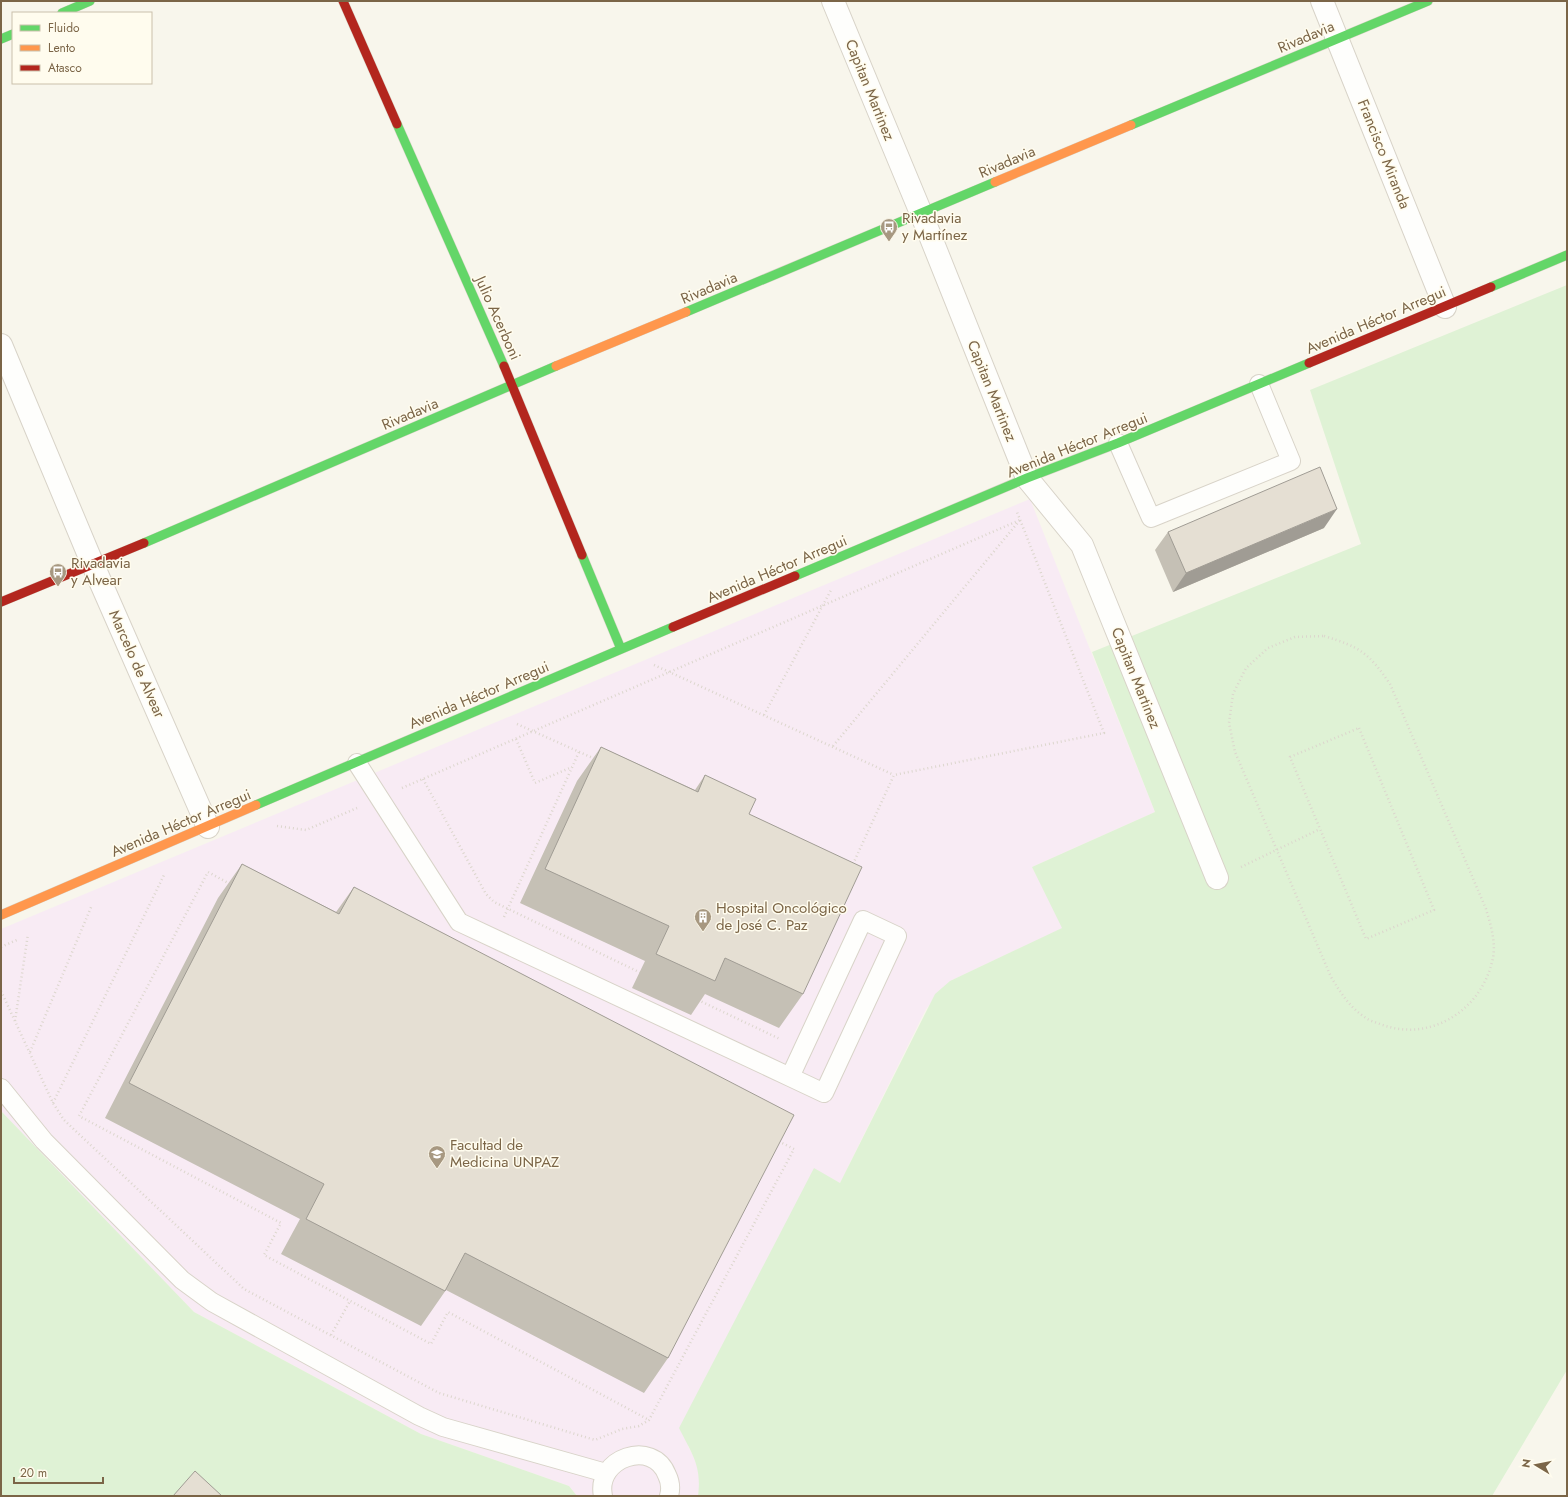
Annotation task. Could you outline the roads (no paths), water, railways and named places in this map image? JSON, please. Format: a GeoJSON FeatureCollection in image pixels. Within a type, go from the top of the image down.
{"type":"FeatureCollection","features":[{"type":"Feature","properties":{"kind":"street"},"geometry":{"type":"LineString","coordinates":[[64,12],[90,1]]}},
{"type":"Feature","properties":{"kind":"street","name":"Julio Acerboni"},"geometry":{"type":"LineString","coordinates":[[343,1],[512,386],[621,649]]}},
{"type":"Feature","properties":{"kind":"street","name":"Capitan Martinez"},"geometry":{"type":"LineString","coordinates":[[833,1],[921,213],[1027,478],[1082,545],[1218,878]]}},
{"type":"Feature","properties":{"kind":"street","name":"Francisco Miranda"},"geometry":{"type":"LineString","coordinates":[[1322,1],[1445,307]]}},
{"type":"Feature","properties":{"kind":"street","name":"Rivadavia"},"geometry":{"type":"LineString","coordinates":[[1,602],[94,565],[921,213],[1428,1]]}},
{"type":"Feature","properties":{"kind":"street"},"geometry":{"type":"LineString","coordinates":[[1,39],[12,34]]}},
{"type":"Feature","properties":{"kind":"street","name":"Avenida Héctor Arregui"},"geometry":{"type":"LineString","coordinates":[[1,915],[621,649],[1007,488],[1027,478],[1118,443],[1567,255]]}},
{"type":"Feature","properties":{"kind":"street","name":"Marcelo de Alvear"},"geometry":{"type":"LineString","coordinates":[[1,345],[94,565],[208,827]]}},
{"type":"Feature","properties":{"kind":"lane"},"geometry":{"type":"LineString","coordinates":[[1118,443],[1151,518],[1291,461],[1259,384]]}},
{"type":"Feature","properties":{"kind":"lane"},"geometry":{"type":"LineString","coordinates":[[357,763],[459,922],[824,1093],[897,936],[863,920],[790,1077]]}},
{"type":"Feature","properties":{"kind":"lane"},"geometry":{"type":"LineString","coordinates":[[1,1088],[49,1147],[182,1280],[212,1302],[419,1416],[443,1427],[606,1473]]}},
{"type":"Feature","properties":{"kind":"lane"},"geometry":{"type":"LineString","coordinates":[[603,1496],[603,1484],[606,1473],[614,1464],[623,1458],[635,1455],[647,1456],[657,1462],[665,1470],[669,1481],[669,1496]]}},
{"type":"Feature","properties":{"kind":"place","name":"Rivadavia y Martínez"},"geometry":{"type":"Point","coordinates":[889,242]}},
{"type":"Feature","properties":{"kind":"place","name":"Rivadavia y Alvear"},"geometry":{"type":"Point","coordinates":[58,587]}},
{"type":"Feature","properties":{"kind":"place","name":"Hospital Oncológico de José C. Paz"},"geometry":{"type":"Point","coordinates":[703,932]}},
{"type":"Feature","properties":{"kind":"place","name":"Facultad de Medicina UNPAZ"},"geometry":{"type":"Point","coordinates":[437,1169]}}]}
